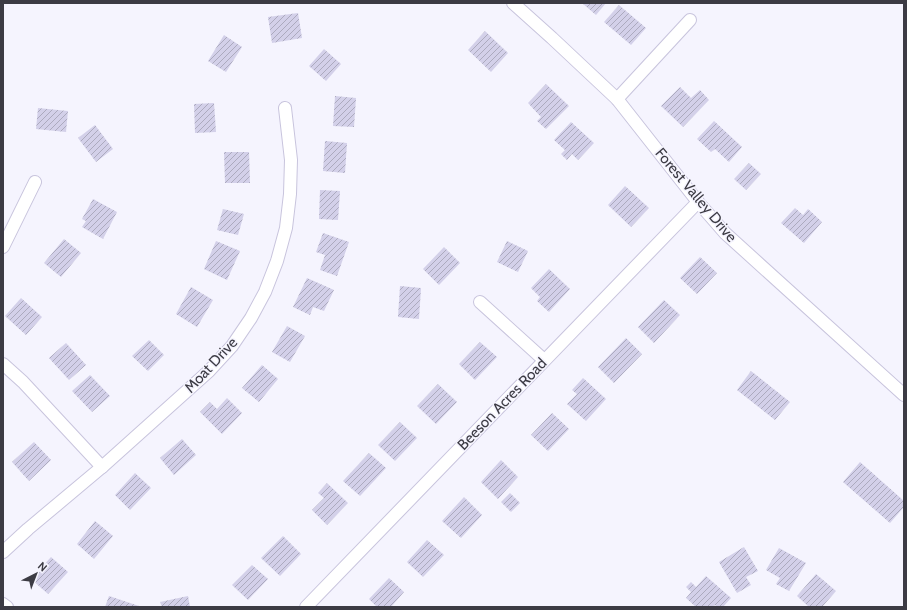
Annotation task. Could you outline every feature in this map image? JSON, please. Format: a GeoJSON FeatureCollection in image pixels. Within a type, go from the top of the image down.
{"type":"FeatureCollection","features":[{"type":"Feature","properties":{"kind":"street","name":"Forest Valley Drive"},"geometry":{"type":"LineString","coordinates":[[513,3],[617,99],[698,202],[725,233],[904,395]]}},
{"type":"Feature","properties":{"kind":"street"},"geometry":{"type":"LineString","coordinates":[[617,99],[690,20]]}},
{"type":"Feature","properties":{"kind":"street","name":"Moat Drive"},"geometry":{"type":"LineString","coordinates":[[3,552],[28,528],[102,467],[209,371],[232,346],[251,318],[265,292],[277,261],[286,228],[290,194],[291,160],[285,108]]}},
{"type":"Feature","properties":{"kind":"street"},"geometry":{"type":"LineString","coordinates":[[3,247],[35,182]]}},
{"type":"Feature","properties":{"kind":"street","name":"Beeson Acres Road"},"geometry":{"type":"LineString","coordinates":[[306,607],[698,202]]}},
{"type":"Feature","properties":{"kind":"street"},"geometry":{"type":"LineString","coordinates":[[480,302],[544,360]]}},
{"type":"Feature","properties":{"kind":"street"},"geometry":{"type":"LineString","coordinates":[[3,364],[22,382],[102,467]]}},
{"type":"Feature","properties":{"kind":"street"},"geometry":{"type":"LineString","coordinates":[[3,604],[7,607]]}},
{"type":"Feature","properties":{"kind":"building"},"geometry":{"type":"Polygon","coordinates":[[[582,3],[606,3],[596,15],[582,3]]]}},
{"type":"Feature","properties":{"kind":"building"},"geometry":{"type":"Polygon","coordinates":[[[619,5],[646,28],[631,45],[604,22],[619,5]]]}},
{"type":"Feature","properties":{"kind":"building"},"geometry":{"type":"Polygon","coordinates":[[[298,13],[302,38],[272,43],[268,17],[298,13]]]}},
{"type":"Feature","properties":{"kind":"building"},"geometry":{"type":"Polygon","coordinates":[[[485,31],[508,53],[491,72],[468,50],[485,31]]]}},
{"type":"Feature","properties":{"kind":"building"},"geometry":{"type":"Polygon","coordinates":[[[224,35],[242,47],[226,72],[208,61],[224,35]]]}},
{"type":"Feature","properties":{"kind":"building"},"geometry":{"type":"Polygon","coordinates":[[[324,49],[341,64],[326,81],[309,66],[324,49]]]}},
{"type":"Feature","properties":{"kind":"building"},"geometry":{"type":"Polygon","coordinates":[[[546,84],[569,106],[546,129],[537,121],[541,117],[528,103],[546,84]]]}},
{"type":"Feature","properties":{"kind":"building"},"geometry":{"type":"Polygon","coordinates":[[[680,87],[691,98],[700,90],[709,100],[683,127],[661,106],[680,87]]]}},
{"type":"Feature","properties":{"kind":"building"},"geometry":{"type":"Polygon","coordinates":[[[335,96],[356,98],[354,127],[333,126],[335,96]]]}},
{"type":"Feature","properties":{"kind":"building"},"geometry":{"type":"Polygon","coordinates":[[[214,103],[216,132],[195,133],[194,104],[214,103]]]}},
{"type":"Feature","properties":{"kind":"building"},"geometry":{"type":"Polygon","coordinates":[[[38,108],[68,111],[66,132],[36,129],[38,108]]]}},
{"type":"Feature","properties":{"kind":"building"},"geometry":{"type":"Polygon","coordinates":[[[714,121],[742,147],[729,162],[715,149],[711,152],[697,139],[714,121]]]}},
{"type":"Feature","properties":{"kind":"building"},"geometry":{"type":"Polygon","coordinates":[[[571,122],[594,143],[578,160],[572,154],[567,160],[561,154],[565,150],[554,140],[571,122]]]}},
{"type":"Feature","properties":{"kind":"building"},"geometry":{"type":"Polygon","coordinates":[[[95,125],[113,149],[96,162],[78,138],[95,125]]]}},
{"type":"Feature","properties":{"kind":"building"},"geometry":{"type":"Polygon","coordinates":[[[325,141],[347,143],[345,173],[323,171],[325,141]]]}},
{"type":"Feature","properties":{"kind":"building"},"geometry":{"type":"Polygon","coordinates":[[[224,152],[249,152],[250,183],[225,183],[224,152]]]}},
{"type":"Feature","properties":{"kind":"building"},"geometry":{"type":"Polygon","coordinates":[[[749,163],[761,174],[746,190],[734,179],[749,163]]]}},
{"type":"Feature","properties":{"kind":"building"},"geometry":{"type":"Polygon","coordinates":[[[625,186],[649,208],[631,227],[608,205],[625,186]]]}},
{"type":"Feature","properties":{"kind":"building"},"geometry":{"type":"Polygon","coordinates":[[[320,190],[340,191],[338,220],[319,219],[320,190]]]}},
{"type":"Feature","properties":{"kind":"building"},"geometry":{"type":"Polygon","coordinates":[[[93,199],[117,212],[103,239],[82,227],[86,221],[82,219],[93,199]]]}},
{"type":"Feature","properties":{"kind":"building"},"geometry":{"type":"Polygon","coordinates":[[[795,208],[803,215],[808,209],[822,222],[804,243],[781,223],[795,208]]]}},
{"type":"Feature","properties":{"kind":"building"},"geometry":{"type":"Polygon","coordinates":[[[223,209],[244,214],[238,235],[217,230],[223,209]]]}},
{"type":"Feature","properties":{"kind":"building"},"geometry":{"type":"Polygon","coordinates":[[[323,233],[349,242],[337,276],[320,270],[325,255],[316,252],[323,233]]]}},
{"type":"Feature","properties":{"kind":"building"},"geometry":{"type":"Polygon","coordinates":[[[64,239],[81,253],[61,277],[44,263],[64,239]]]}},
{"type":"Feature","properties":{"kind":"building"},"geometry":{"type":"Polygon","coordinates":[[[216,241],[240,251],[227,280],[204,269],[216,241]]]}},
{"type":"Feature","properties":{"kind":"building"},"geometry":{"type":"Polygon","coordinates":[[[507,241],[528,251],[518,272],[497,262],[507,241]]]}},
{"type":"Feature","properties":{"kind":"building"},"geometry":{"type":"Polygon","coordinates":[[[444,247],[460,263],[439,285],[423,269],[444,247]]]}},
{"type":"Feature","properties":{"kind":"building"},"geometry":{"type":"Polygon","coordinates":[[[700,257],[717,273],[697,294],[680,278],[700,257]]]}},
{"type":"Feature","properties":{"kind":"building"},"geometry":{"type":"Polygon","coordinates":[[[549,269],[570,289],[549,312],[537,301],[540,297],[531,288],[549,269]]]}},
{"type":"Feature","properties":{"kind":"building"},"geometry":{"type":"Polygon","coordinates":[[[307,278],[334,290],[324,311],[313,307],[310,315],[293,307],[307,278]]]}},
{"type":"Feature","properties":{"kind":"building"},"geometry":{"type":"Polygon","coordinates":[[[400,286],[421,288],[419,319],[398,317],[400,286]]]}},
{"type":"Feature","properties":{"kind":"building"},"geometry":{"type":"Polygon","coordinates":[[[191,287],[213,300],[197,327],[176,314],[191,287]]]}},
{"type":"Feature","properties":{"kind":"building"},"geometry":{"type":"Polygon","coordinates":[[[21,298],[42,317],[26,335],[5,316],[21,298]]]}},
{"type":"Feature","properties":{"kind":"building"},"geometry":{"type":"Polygon","coordinates":[[[664,300],[680,315],[654,343],[638,327],[664,300]]]}},
{"type":"Feature","properties":{"kind":"building"},"geometry":{"type":"Polygon","coordinates":[[[287,326],[305,336],[290,362],[272,352],[287,326]]]}},
{"type":"Feature","properties":{"kind":"building"},"geometry":{"type":"Polygon","coordinates":[[[626,338],[642,354],[614,383],[598,367],[626,338]]]}},
{"type":"Feature","properties":{"kind":"building"},"geometry":{"type":"Polygon","coordinates":[[[149,340],[164,355],[148,371],[132,356],[149,340]]]}},
{"type":"Feature","properties":{"kind":"building"},"geometry":{"type":"Polygon","coordinates":[[[480,342],[497,357],[475,380],[459,364],[480,342]]]}},
{"type":"Feature","properties":{"kind":"building"},"geometry":{"type":"Polygon","coordinates":[[[66,343],[86,365],[69,380],[49,358],[66,343]]]}},
{"type":"Feature","properties":{"kind":"building"},"geometry":{"type":"Polygon","coordinates":[[[262,365],[278,379],[259,402],[242,388],[262,365]]]}},
{"type":"Feature","properties":{"kind":"building"},"geometry":{"type":"Polygon","coordinates":[[[751,371],[790,402],[775,420],[737,390],[751,371]]]}},
{"type":"Feature","properties":{"kind":"building"},"geometry":{"type":"Polygon","coordinates":[[[90,375],[110,396],[92,412],[72,391],[90,375]]]}},
{"type":"Feature","properties":{"kind":"building"},"geometry":{"type":"Polygon","coordinates":[[[583,378],[606,399],[586,421],[567,404],[577,394],[572,390],[583,378]]]}},
{"type":"Feature","properties":{"kind":"building"},"geometry":{"type":"Polygon","coordinates":[[[438,384],[457,402],[436,424],[417,406],[438,384]]]}},
{"type":"Feature","properties":{"kind":"building"},"geometry":{"type":"Polygon","coordinates":[[[227,398],[242,413],[222,434],[200,412],[210,402],[217,409],[227,398]]]}},
{"type":"Feature","properties":{"kind":"building"},"geometry":{"type":"Polygon","coordinates":[[[552,413],[569,429],[548,451],[531,435],[552,413]]]}},
{"type":"Feature","properties":{"kind":"building"},"geometry":{"type":"Polygon","coordinates":[[[400,422],[417,438],[395,461],[378,445],[400,422]]]}},
{"type":"Feature","properties":{"kind":"building"},"geometry":{"type":"Polygon","coordinates":[[[182,439],[196,455],[174,475],[160,458],[182,439]]]}},
{"type":"Feature","properties":{"kind":"building"},"geometry":{"type":"Polygon","coordinates":[[[34,442],[51,460],[29,481],[12,462],[34,442]]]}},
{"type":"Feature","properties":{"kind":"building"},"geometry":{"type":"Polygon","coordinates":[[[369,453],[386,468],[360,496],[343,481],[369,453]]]}},
{"type":"Feature","properties":{"kind":"building"},"geometry":{"type":"Polygon","coordinates":[[[501,460],[518,477],[498,499],[481,482],[501,460]]]}},
{"type":"Feature","properties":{"kind":"building"},"geometry":{"type":"Polygon","coordinates":[[[860,462],[904,501],[904,507],[890,523],[843,482],[860,462]]]}},
{"type":"Feature","properties":{"kind":"building"},"geometry":{"type":"Polygon","coordinates":[[[135,473],[151,488],[130,510],[115,495],[135,473]]]}},
{"type":"Feature","properties":{"kind":"building"},"geometry":{"type":"Polygon","coordinates":[[[327,483],[348,503],[327,525],[312,510],[324,498],[318,493],[327,483]]]}},
{"type":"Feature","properties":{"kind":"building"},"geometry":{"type":"Polygon","coordinates":[[[510,493],[520,503],[511,512],[501,502],[510,493]]]}},
{"type":"Feature","properties":{"kind":"building"},"geometry":{"type":"Polygon","coordinates":[[[464,497],[482,515],[461,538],[442,521],[464,497]]]}},
{"type":"Feature","properties":{"kind":"building"},"geometry":{"type":"Polygon","coordinates":[[[95,521],[113,536],[94,559],[77,544],[95,521]]]}},
{"type":"Feature","properties":{"kind":"building"},"geometry":{"type":"Polygon","coordinates":[[[283,536],[301,554],[280,576],[261,558],[283,536]]]}},
{"type":"Feature","properties":{"kind":"building"},"geometry":{"type":"Polygon","coordinates":[[[427,540],[444,555],[423,577],[407,562],[427,540]]]}},
{"type":"Feature","properties":{"kind":"building"},"geometry":{"type":"Polygon","coordinates":[[[744,547],[758,571],[746,577],[751,585],[737,593],[719,562],[744,547]]]}},
{"type":"Feature","properties":{"kind":"building"},"geometry":{"type":"Polygon","coordinates":[[[779,548],[806,563],[789,591],[776,584],[780,578],[766,570],[779,548]]]}},
{"type":"Feature","properties":{"kind":"building"},"geometry":{"type":"Polygon","coordinates":[[[51,557],[68,572],[48,594],[31,579],[51,557]]]}},
{"type":"Feature","properties":{"kind":"building"},"geometry":{"type":"Polygon","coordinates":[[[252,565],[268,579],[248,600],[232,585],[252,565]]]}},
{"type":"Feature","properties":{"kind":"building"},"geometry":{"type":"Polygon","coordinates":[[[816,574],[836,591],[822,607],[809,607],[797,596],[816,574]]]}},
{"type":"Feature","properties":{"kind":"building"},"geometry":{"type":"Polygon","coordinates":[[[706,576],[731,598],[723,607],[717,607],[715,605],[712,607],[696,607],[686,598],[691,592],[686,587],[691,582],[696,587],[706,576]]]}},
{"type":"Feature","properties":{"kind":"building"},"geometry":{"type":"Polygon","coordinates":[[[389,578],[404,592],[391,607],[377,607],[369,599],[389,578]]]}},
{"type":"Feature","properties":{"kind":"building"},"geometry":{"type":"Polygon","coordinates":[[[109,596],[142,607],[105,607],[109,596]]]}},
{"type":"Feature","properties":{"kind":"building"},"geometry":{"type":"Polygon","coordinates":[[[188,596],[190,607],[162,607],[160,602],[188,596]]]}}]}
